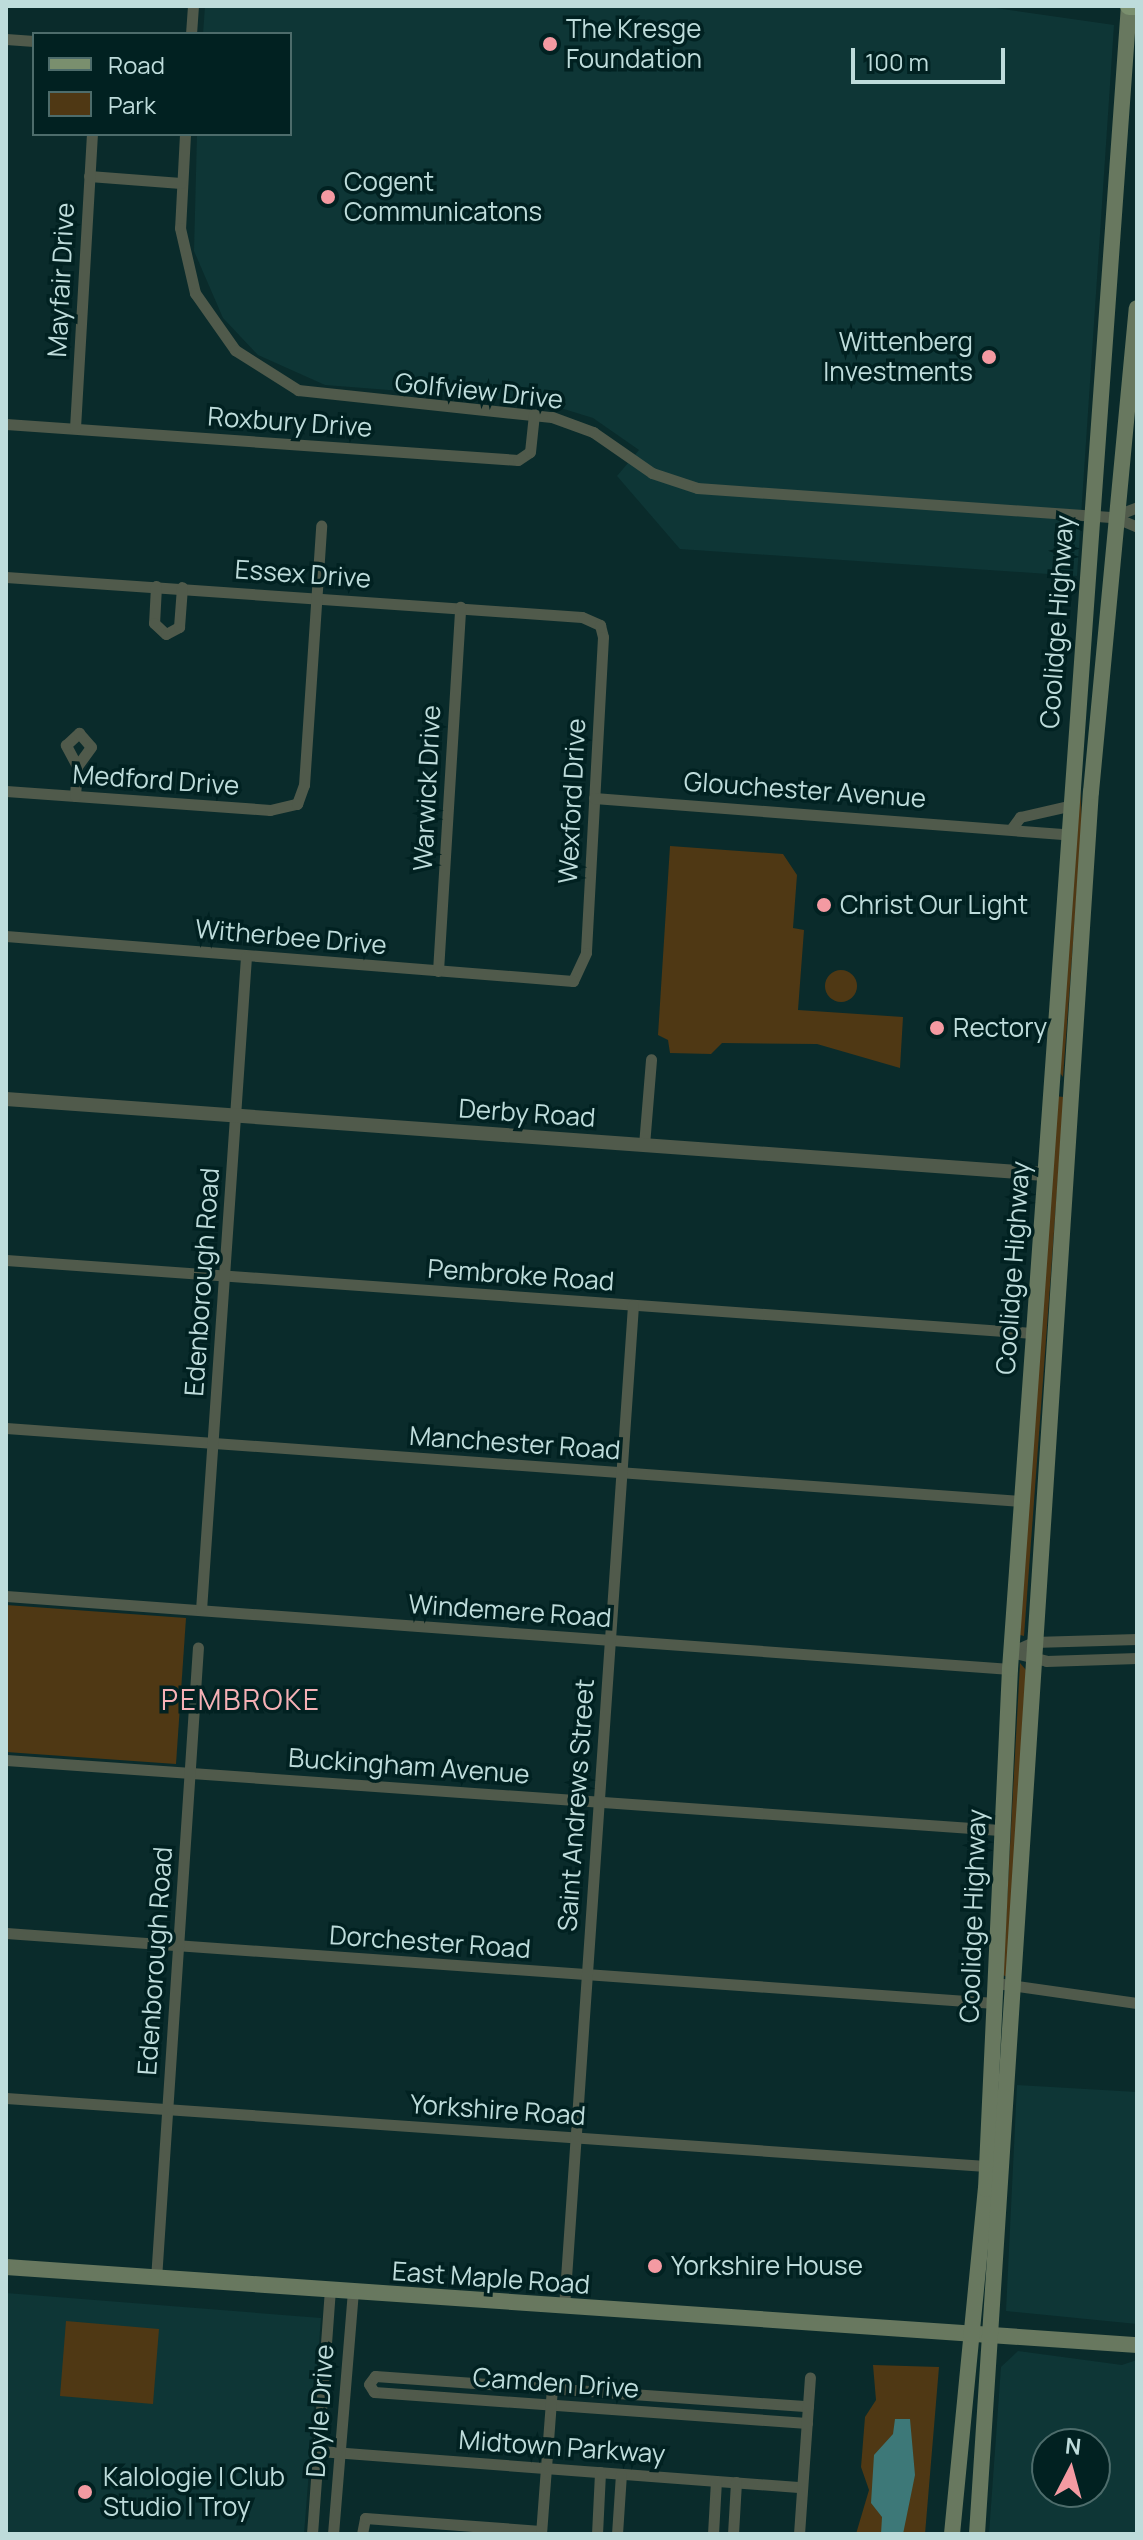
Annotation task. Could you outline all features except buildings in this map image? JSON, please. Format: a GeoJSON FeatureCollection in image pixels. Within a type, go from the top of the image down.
{"type":"FeatureCollection","features":[{"type":"Feature","properties":{"kind":"main road"},"geometry":{"type":"LineString","coordinates":[[1129,6],[1137,6]]}},
{"type":"Feature","properties":{"kind":"main road","name":"Coolidge Highway"},"geometry":{"type":"LineString","coordinates":[[954,2534],[986,2189],[1000,1830],[1011,1652],[1089,515],[1107,296],[1129,115],[1129,6]]}},
{"type":"Feature","properties":{"kind":"main road"},"geometry":{"type":"LineString","coordinates":[[1107,296],[1116,310],[1137,309]]}},
{"type":"Feature","properties":{"kind":"main road","name":"Coolidge Highway"},"geometry":{"type":"LineString","coordinates":[[977,2534],[1004,2190],[1033,1651],[1096,714],[1137,309]]}},
{"type":"Feature","properties":{"kind":"main road"},"geometry":{"type":"LineString","coordinates":[[1076,702],[1093,703],[1096,714]]}},
{"type":"Feature","properties":{"kind":"main road"},"geometry":{"type":"LineString","coordinates":[[1049,1077],[1070,1085]]}},
{"type":"Feature","properties":{"kind":"main road"},"geometry":{"type":"LineString","coordinates":[[986,2189],[1004,2190]]}},
{"type":"Feature","properties":{"kind":"main road","name":"East Maple Road"},"geometry":{"type":"LineString","coordinates":[[6,2267],[1137,2345]]}},
{"type":"Feature","properties":{"kind":"street"},"geometry":{"type":"LineString","coordinates":[[191,32],[193,6]]}},
{"type":"Feature","properties":{"kind":"street"},"geometry":{"type":"LineString","coordinates":[[6,39],[32,41]]}},
{"type":"Feature","properties":{"kind":"street","name":"Mayfair Drive"},"geometry":{"type":"LineString","coordinates":[[75,428],[92,136]]}},
{"type":"Feature","properties":{"kind":"street","name":"Golfview Drive"},"geometry":{"type":"LineString","coordinates":[[185,136],[181,183],[182,248],[195,293],[224,339],[257,369],[325,397],[534,414],[581,426],[652,473],[697,488],[1114,517]]}},
{"type":"Feature","properties":{"kind":"street"},"geometry":{"type":"LineString","coordinates":[[89,176],[181,183]]}},
{"type":"Feature","properties":{"kind":"street","name":"Roxbury Drive"},"geometry":{"type":"LineString","coordinates":[[6,424],[518,460],[530,452],[534,414]]}},
{"type":"Feature","properties":{"kind":"street"},"geometry":{"type":"LineString","coordinates":[[1114,517],[1137,507]]}},
{"type":"Feature","properties":{"kind":"street"},"geometry":{"type":"LineString","coordinates":[[1114,517],[1137,527]]}},
{"type":"Feature","properties":{"kind":"street"},"geometry":{"type":"LineString","coordinates":[[316,597],[321,526]]}},
{"type":"Feature","properties":{"kind":"street","name":"Essex Drive"},"geometry":{"type":"LineString","coordinates":[[6,577],[460,607],[596,622]]}},
{"type":"Feature","properties":{"kind":"street"},"geometry":{"type":"LineString","coordinates":[[156,586],[154,623],[166,634],[179,627],[182,587]]}},
{"type":"Feature","properties":{"kind":"street","name":"Medford Drive"},"geometry":{"type":"LineString","coordinates":[[6,791],[270,810],[300,802],[316,597]]}},
{"type":"Feature","properties":{"kind":"street","name":"Warwick Drive"},"geometry":{"type":"LineString","coordinates":[[438,971],[460,607]]}},
{"type":"Feature","properties":{"kind":"street","name":"Wexford Drive"},"geometry":{"type":"LineString","coordinates":[[573,981],[586,953],[603,645],[596,622]]}},
{"type":"Feature","properties":{"kind":"street"},"geometry":{"type":"LineString","coordinates":[[75,796],[77,766]]}},
{"type":"Feature","properties":{"kind":"street","name":"Glouchester Avenue"},"geometry":{"type":"LineString","coordinates":[[594,798],[1066,834]]}},
{"type":"Feature","properties":{"kind":"street"},"geometry":{"type":"LineString","coordinates":[[1012,828],[1020,817],[1068,806]]}},
{"type":"Feature","properties":{"kind":"street","name":"Witherbee Drive"},"geometry":{"type":"LineString","coordinates":[[6,936],[573,981]]}},
{"type":"Feature","properties":{"kind":"street","name":"Edenborough Road"},"geometry":{"type":"LineString","coordinates":[[201,1610],[246,957]]}},
{"type":"Feature","properties":{"kind":"street"},"geometry":{"type":"LineString","coordinates":[[644,1145],[651,1059]]}},
{"type":"Feature","properties":{"kind":"street","name":"Derby Road"},"geometry":{"type":"LineString","coordinates":[[6,1099],[1044,1174]]}},
{"type":"Feature","properties":{"kind":"street","name":"Pembroke Road"},"geometry":{"type":"LineString","coordinates":[[6,1260],[1032,1333]]}},
{"type":"Feature","properties":{"kind":"street","name":"Saint Andrews Street"},"geometry":{"type":"LineString","coordinates":[[564,2307],[633,1305]]}},
{"type":"Feature","properties":{"kind":"street","name":"Manchester Road"},"geometry":{"type":"LineString","coordinates":[[6,1428],[1021,1501]]}},
{"type":"Feature","properties":{"kind":"street","name":"Windemere Road"},"geometry":{"type":"LineString","coordinates":[[6,1596],[1010,1669]]}},
{"type":"Feature","properties":{"kind":"street"},"geometry":{"type":"LineString","coordinates":[[1011,1652],[1137,1639]]}},
{"type":"Feature","properties":{"kind":"street","name":"Edenborough Road"},"geometry":{"type":"LineString","coordinates":[[156,2279],[198,1647]]}},
{"type":"Feature","properties":{"kind":"street"},"geometry":{"type":"LineString","coordinates":[[1033,1651],[1137,1658]]}},
{"type":"Feature","properties":{"kind":"street","name":"Buckingham Avenue"},"geometry":{"type":"LineString","coordinates":[[6,1760],[1000,1830]]}},
{"type":"Feature","properties":{"kind":"street","name":"Dorchester Road"},"geometry":{"type":"LineString","coordinates":[[6,1933],[995,2003]]}},
{"type":"Feature","properties":{"kind":"street"},"geometry":{"type":"LineString","coordinates":[[996,1983],[1137,2003]]}},
{"type":"Feature","properties":{"kind":"street","name":"Yorkshire Road"},"geometry":{"type":"LineString","coordinates":[[6,2098],[986,2166]]}},
{"type":"Feature","properties":{"kind":"street","name":"Doyle Drive"},"geometry":{"type":"LineString","coordinates":[[312,2534],[330,2290]]}},
{"type":"Feature","properties":{"kind":"street","name":"Doyle Drive"},"geometry":{"type":"LineString","coordinates":[[333,2534],[353,2292]]}},
{"type":"Feature","properties":{"kind":"street","name":"Camden Drive"},"geometry":{"type":"LineString","coordinates":[[807,2423],[374,2392],[369,2384],[375,2376],[808,2406]]}},
{"type":"Feature","properties":{"kind":"street"},"geometry":{"type":"LineString","coordinates":[[799,2534],[810,2377]]}},
{"type":"Feature","properties":{"kind":"street","name":"Camden Drive"},"geometry":{"type":"LineString","coordinates":[[453,2397],[455,2381]]}},
{"type":"Feature","properties":{"kind":"street"},"geometry":{"type":"LineString","coordinates":[[362,2534],[365,2518],[445,2529],[541,2533],[552,2388]]}},
{"type":"Feature","properties":{"kind":"street","name":"Camden Drive"},"geometry":{"type":"LineString","coordinates":[[654,2412],[655,2396]]}},
{"type":"Feature","properties":{"kind":"street","name":"Midtown Parkway"},"geometry":{"type":"LineString","coordinates":[[319,2451],[802,2487]]}},
{"type":"Feature","properties":{"kind":"street"},"geometry":{"type":"LineString","coordinates":[[597,2534],[600,2472]]}},
{"type":"Feature","properties":{"kind":"street"},"geometry":{"type":"LineString","coordinates":[[617,2534],[621,2474]]}},
{"type":"Feature","properties":{"kind":"street"},"geometry":{"type":"LineString","coordinates":[[713,2534],[716,2481]]}},
{"type":"Feature","properties":{"kind":"street"},"geometry":{"type":"LineString","coordinates":[[733,2534],[736,2482]]}},
{"type":"Feature","properties":{"kind":"shaded area"},"geometry":{"type":"Polygon","coordinates":[[[205,6],[982,6],[1114,25],[1077,576],[680,549],[617,476],[639,450],[593,418],[541,402],[325,385],[258,355],[223,318],[194,251],[197,136],[292,136],[292,32],[203,32],[205,6]]]}},
{"type":"Feature","properties":{"kind":"shaded area"},"geometry":{"type":"Polygon","coordinates":[[[1017,2085],[1137,2092],[1137,2324],[1006,2311],[1017,2085]]]}},
{"type":"Feature","properties":{"kind":"shaded area"},"geometry":{"type":"Polygon","coordinates":[[[6,2293],[321,2318],[304,2534],[6,2534],[6,2293]]]}},
{"type":"Feature","properties":{"kind":"shaded area"},"geometry":{"type":"Polygon","coordinates":[[[1018,2351],[1122,2365],[1137,2360],[1137,2534],[989,2534],[1001,2367],[1018,2351]]]}},
{"type":"Feature","properties":{"kind":"shaded area"},"geometry":{"type":"Polygon","coordinates":[[[895,2419],[910,2419],[915,2475],[903,2534],[881,2534],[882,2517],[871,2503],[874,2455],[893,2434],[895,2419]]]}},
{"type":"Feature","properties":{"kind":"green space"},"geometry":{"type":"Polygon","coordinates":[[[1080,782],[1082,823],[1063,1077],[1060,1073],[1080,782]]]}},
{"type":"Feature","properties":{"kind":"green space"},"geometry":{"type":"Polygon","coordinates":[[[670,846],[783,854],[797,875],[793,928],[804,930],[798,1010],[903,1017],[900,1068],[817,1044],[722,1043],[711,1054],[670,1053],[668,1040],[658,1035],[670,846]]]}},
{"type":"Feature","properties":{"kind":"green space"},"geometry":{"type":"Polygon","coordinates":[[[841,970],[852,975],[857,986],[852,997],[841,1002],[830,997],[825,986],[830,975],[841,970]]]}},
{"type":"Feature","properties":{"kind":"green space"},"geometry":{"type":"Polygon","coordinates":[[[1054,1096],[1064,1097],[1024,1636],[1020,1635],[1054,1096]]]}},
{"type":"Feature","properties":{"kind":"green space"},"geometry":{"type":"Polygon","coordinates":[[[6,1605],[186,1618],[176,1764],[6,1752],[6,1605]]]}},
{"type":"Feature","properties":{"kind":"green space"},"geometry":{"type":"Polygon","coordinates":[[[1020,1663],[1026,1670],[1007,1977],[1003,1975],[1020,1663]]]}},
{"type":"Feature","properties":{"kind":"green space"},"geometry":{"type":"Polygon","coordinates":[[[66,2321],[159,2329],[153,2404],[60,2396],[66,2321]]]}},
{"type":"Feature","properties":{"kind":"green space"},"geometry":{"type":"Polygon","coordinates":[[[873,2365],[939,2367],[925,2534],[856,2534],[869,2490],[861,2467],[865,2417],[876,2400],[873,2365]]]}},
{"type":"Feature","properties":{"kind":"place","name":"The Kresge Foundation"},"geometry":{"type":"Point","coordinates":[550,44]}},
{"type":"Feature","properties":{"kind":"place","name":"Cogent Communicatons"},"geometry":{"type":"Point","coordinates":[328,197]}},
{"type":"Feature","properties":{"kind":"place","name":"Wittenberg Investments"},"geometry":{"type":"Point","coordinates":[989,357]}},
{"type":"Feature","properties":{"kind":"place","name":"Christ Our Light"},"geometry":{"type":"Point","coordinates":[824,905]}},
{"type":"Feature","properties":{"kind":"place","name":"Rectory"},"geometry":{"type":"Point","coordinates":[937,1028]}},
{"type":"Feature","properties":{"kind":"place","name":"Yorkshire House"},"geometry":{"type":"Point","coordinates":[655,2266]}},
{"type":"Feature","properties":{"kind":"place","name":"Kalologie | Club Studio | Troy"},"geometry":{"type":"Point","coordinates":[85,2492]}},
{"type":"Feature","properties":{"kind":"district","name":"PEMBROKE"},"geometry":{"type":"Point","coordinates":[241,1699]}}]}
